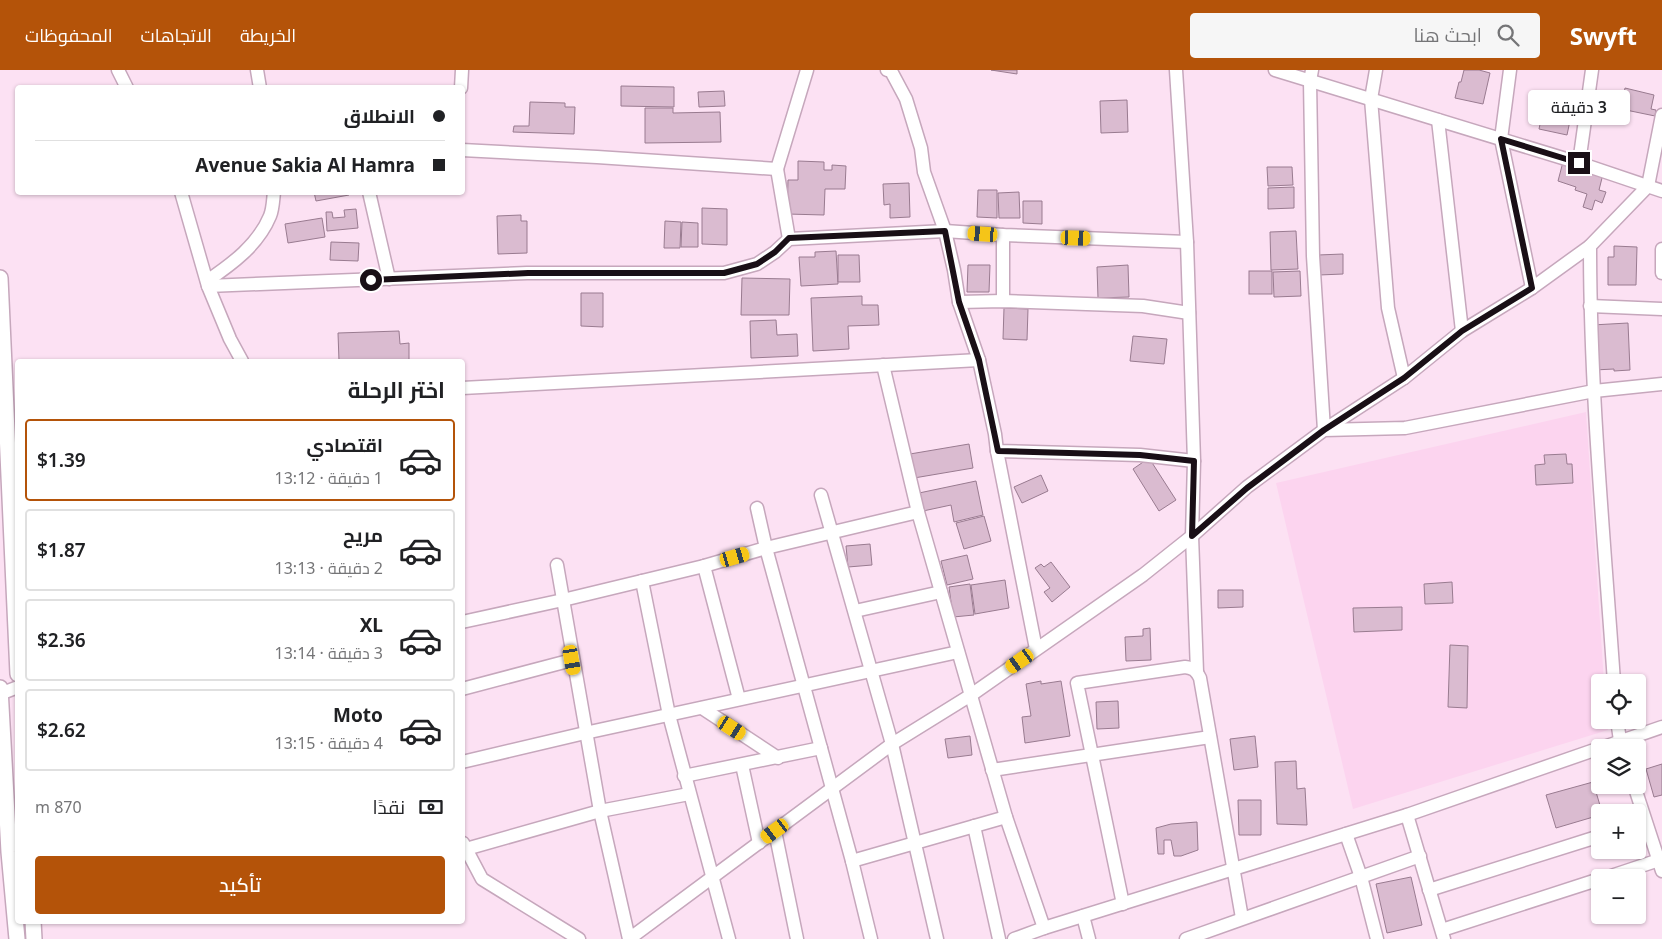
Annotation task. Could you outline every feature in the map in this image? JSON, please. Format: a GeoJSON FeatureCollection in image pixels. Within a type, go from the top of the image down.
{"type":"FeatureCollection","features":[{"type":"Feature","properties":{"kind":"street"},"geometry":{"type":"LineString","coordinates":[[118,70],[125,85]]}},
{"type":"Feature","properties":{"kind":"street"},"geometry":{"type":"LineString","coordinates":[[257,70],[260,85]]}},
{"type":"Feature","properties":{"kind":"street"},"geometry":{"type":"LineString","coordinates":[[461,85],[462,70]]}},
{"type":"Feature","properties":{"kind":"street"},"geometry":{"type":"LineString","coordinates":[[789,238],[777,168],[807,70]]}},
{"type":"Feature","properties":{"kind":"street"},"geometry":{"type":"LineString","coordinates":[[887,70],[891,71],[906,99],[921,148],[924,172],[945,231],[959,302],[979,360],[1036,649]]}},
{"type":"Feature","properties":{"kind":"street"},"geometry":{"type":"LineString","coordinates":[[1176,70],[1187,242],[1194,461],[1192,536],[1197,672]]}},
{"type":"Feature","properties":{"kind":"street"},"geometry":{"type":"LineString","coordinates":[[1275,70],[1311,75],[1371,99],[1579,163],[1662,191]]}},
{"type":"Feature","properties":{"kind":"street"},"geometry":{"type":"LineString","coordinates":[[1376,70],[1371,99],[1388,308],[1404,378]]}},
{"type":"Feature","properties":{"kind":"street"},"geometry":{"type":"LineString","coordinates":[[1510,70],[1501,139],[1532,288]]}},
{"type":"Feature","properties":{"kind":"street"},"geometry":{"type":"LineString","coordinates":[[1579,163],[1592,70]]}},
{"type":"Feature","properties":{"kind":"street"},"geometry":{"type":"LineString","coordinates":[[1311,75],[1313,256],[1324,430]]}},
{"type":"Feature","properties":{"kind":"street"},"geometry":{"type":"LineString","coordinates":[[557,565],[572,660],[600,811],[629,939],[892,744],[971,695],[1143,575],[1192,536],[1247,488],[1324,430],[1404,378],[1462,331],[1532,288],[1590,246],[1648,186],[1662,115]]}},
{"type":"Feature","properties":{"kind":"street"},"geometry":{"type":"LineString","coordinates":[[1438,120],[1462,331]]}},
{"type":"Feature","properties":{"kind":"street"},"geometry":{"type":"LineString","coordinates":[[465,150],[597,156],[777,168]]}},
{"type":"Feature","properties":{"kind":"street"},"geometry":{"type":"LineString","coordinates":[[182,195],[208,284],[230,339],[241,359]]}},
{"type":"Feature","properties":{"kind":"street"},"geometry":{"type":"LineString","coordinates":[[208,284],[233,264],[256,241],[271,215],[274,195]]}},
{"type":"Feature","properties":{"kind":"street"},"geometry":{"type":"LineString","coordinates":[[370,195],[389,279]]}},
{"type":"Feature","properties":{"kind":"street"},"geometry":{"type":"LineString","coordinates":[[208,284],[528,273],[724,273],[757,264],[775,252],[789,238],[945,231],[1187,242]]}},
{"type":"Feature","properties":{"kind":"street"},"geometry":{"type":"LineString","coordinates":[[1003,235],[1004,301]]}},
{"type":"Feature","properties":{"kind":"street"},"geometry":{"type":"LineString","coordinates":[[1590,246],[1590,306],[1594,391],[1613,674]]}},
{"type":"Feature","properties":{"kind":"street"},"geometry":{"type":"LineString","coordinates":[[1662,249],[1662,273]]}},
{"type":"Feature","properties":{"kind":"street"},"geometry":{"type":"LineString","coordinates":[[0,278],[13,486],[15,561]]}},
{"type":"Feature","properties":{"kind":"street"},"geometry":{"type":"LineString","coordinates":[[959,302],[1004,301],[1143,306],[1189,313]]}},
{"type":"Feature","properties":{"kind":"street"},"geometry":{"type":"LineString","coordinates":[[1590,306],[1662,309]]}},
{"type":"Feature","properties":{"kind":"street"},"geometry":{"type":"LineString","coordinates":[[465,388],[979,360]]}},
{"type":"Feature","properties":{"kind":"street"},"geometry":{"type":"LineString","coordinates":[[883,365],[918,512],[958,652],[1006,817],[1044,928]]}},
{"type":"Feature","properties":{"kind":"street"},"geometry":{"type":"LineString","coordinates":[[1324,430],[1405,428],[1460,419],[1594,391],[1662,384]]}},
{"type":"Feature","properties":{"kind":"street"},"geometry":{"type":"LineString","coordinates":[[998,451],[1140,455],[1194,461]]}},
{"type":"Feature","properties":{"kind":"street"},"geometry":{"type":"LineString","coordinates":[[821,495],[892,744],[937,939]]}},
{"type":"Feature","properties":{"kind":"street"},"geometry":{"type":"LineString","coordinates":[[757,508],[766,548],[852,861],[871,939]]}},
{"type":"Feature","properties":{"kind":"street"},"geometry":{"type":"LineString","coordinates":[[465,621],[642,581],[766,548],[918,512]]}},
{"type":"Feature","properties":{"kind":"street"},"geometry":{"type":"LineString","coordinates":[[704,566],[740,699]]}},
{"type":"Feature","properties":{"kind":"street"},"geometry":{"type":"LineString","coordinates":[[642,581],[669,715],[729,939]]}},
{"type":"Feature","properties":{"kind":"street"},"geometry":{"type":"LineString","coordinates":[[855,611],[941,592]]}},
{"type":"Feature","properties":{"kind":"street"},"geometry":{"type":"LineString","coordinates":[[465,761],[585,733],[958,652]]}},
{"type":"Feature","properties":{"kind":"street"},"geometry":{"type":"LineString","coordinates":[[465,688],[572,660]]}},
{"type":"Feature","properties":{"kind":"street"},"geometry":{"type":"LineString","coordinates":[[1123,904],[1077,683],[1185,667],[1193,668],[1200,678],[1242,918]]}},
{"type":"Feature","properties":{"kind":"street"},"geometry":{"type":"LineString","coordinates":[[0,688],[9,852],[15,917]]}},
{"type":"Feature","properties":{"kind":"street"},"geometry":{"type":"LineString","coordinates":[[0,694],[15,688]]}},
{"type":"Feature","properties":{"kind":"street"},"geometry":{"type":"LineString","coordinates":[[702,708],[778,758]]}},
{"type":"Feature","properties":{"kind":"street"},"geometry":{"type":"LineString","coordinates":[[1632,739],[1662,727]]}},
{"type":"Feature","properties":{"kind":"street"},"geometry":{"type":"LineString","coordinates":[[992,770],[1210,737]]}},
{"type":"Feature","properties":{"kind":"street"},"geometry":{"type":"LineString","coordinates":[[684,776],[821,748]]}},
{"type":"Feature","properties":{"kind":"street"},"geometry":{"type":"LineString","coordinates":[[1014,939],[1407,815],[1591,751]]}},
{"type":"Feature","properties":{"kind":"street"},"geometry":{"type":"LineString","coordinates":[[742,765],[759,843]]}},
{"type":"Feature","properties":{"kind":"street"},"geometry":{"type":"LineString","coordinates":[[465,845],[600,811],[689,794]]}},
{"type":"Feature","properties":{"kind":"street"},"geometry":{"type":"LineString","coordinates":[[1407,815],[1443,934],[1591,882]]}},
{"type":"Feature","properties":{"kind":"street"},"geometry":{"type":"LineString","coordinates":[[852,861],[1006,817]]}},
{"type":"Feature","properties":{"kind":"street"},"geometry":{"type":"LineString","coordinates":[[974,826],[999,939]]}},
{"type":"Feature","properties":{"kind":"street"},"geometry":{"type":"LineString","coordinates":[[775,831],[797,939]]}},
{"type":"Feature","properties":{"kind":"street"},"geometry":{"type":"LineString","coordinates":[[1646,833],[1660,866],[1646,869]]}},
{"type":"Feature","properties":{"kind":"street"},"geometry":{"type":"LineString","coordinates":[[1346,834],[1361,877],[1377,939]]}},
{"type":"Feature","properties":{"kind":"street"},"geometry":{"type":"LineString","coordinates":[[1429,890],[1591,839]]}},
{"type":"Feature","properties":{"kind":"street"},"geometry":{"type":"LineString","coordinates":[[465,847],[482,880],[578,939]]}},
{"type":"Feature","properties":{"kind":"street"},"geometry":{"type":"LineString","coordinates":[[1186,939],[1420,856]]}},
{"type":"Feature","properties":{"kind":"street"},"geometry":{"type":"LineString","coordinates":[[1083,916],[1089,939]]}},
{"type":"Feature","properties":{"kind":"street"},"geometry":{"type":"LineString","coordinates":[[16,924],[17,939]]}},
{"type":"Feature","properties":{"kind":"street"},"geometry":{"type":"LineString","coordinates":[[33,924],[34,939]]}},
{"type":"Feature","properties":{"kind":"shaded area"},"geometry":{"type":"Polygon","coordinates":[[[1586,412],[1603,674],[1591,674],[1591,729],[1608,730],[1353,809],[1276,483],[1586,412]]]}},
{"type":"Feature","properties":{"kind":"building"},"geometry":{"type":"Polygon","coordinates":[[[991,70],[1017,70],[1017,74],[991,70]]]}},
{"type":"Feature","properties":{"kind":"building"},"geometry":{"type":"Polygon","coordinates":[[[1464,70],[1479,70],[1490,73],[1483,104],[1455,98],[1464,70]]]}},
{"type":"Feature","properties":{"kind":"building"},"geometry":{"type":"Polygon","coordinates":[[[621,86],[674,87],[674,107],[621,106],[621,86]]]}},
{"type":"Feature","properties":{"kind":"building"},"geometry":{"type":"Polygon","coordinates":[[[1625,88],[1654,95],[1651,109],[1656,110],[1655,116],[1621,109],[1625,88]]]}},
{"type":"Feature","properties":{"kind":"building"},"geometry":{"type":"Polygon","coordinates":[[[724,91],[725,106],[699,107],[698,92],[724,91]]]}},
{"type":"Feature","properties":{"kind":"building"},"geometry":{"type":"Polygon","coordinates":[[[1546,97],[1563,101],[1562,109],[1572,111],[1567,135],[1539,129],[1546,97]]]}},
{"type":"Feature","properties":{"kind":"building"},"geometry":{"type":"Polygon","coordinates":[[[1127,100],[1128,132],[1101,133],[1100,101],[1127,100]]]}},
{"type":"Feature","properties":{"kind":"building"},"geometry":{"type":"Polygon","coordinates":[[[530,102],[565,103],[565,107],[575,107],[574,134],[513,132],[514,126],[529,126],[530,102]]]}},
{"type":"Feature","properties":{"kind":"building"},"geometry":{"type":"Polygon","coordinates":[[[645,108],[673,108],[673,113],[720,112],[721,142],[645,143],[645,108]]]}},
{"type":"Feature","properties":{"kind":"building"},"geometry":{"type":"Polygon","coordinates":[[[798,161],[824,162],[824,170],[832,170],[832,165],[846,166],[845,189],[825,189],[824,215],[787,214],[788,180],[798,180],[798,161]]]}},
{"type":"Feature","properties":{"kind":"building"},"geometry":{"type":"Polygon","coordinates":[[[1563,162],[1603,174],[1599,190],[1606,192],[1602,203],[1595,200],[1592,210],[1583,207],[1587,194],[1575,190],[1576,187],[1558,181],[1563,162]]]}},
{"type":"Feature","properties":{"kind":"building"},"geometry":{"type":"Polygon","coordinates":[[[1267,167],[1292,167],[1293,185],[1268,186],[1267,167]]]}},
{"type":"Feature","properties":{"kind":"building"},"geometry":{"type":"Polygon","coordinates":[[[909,183],[910,217],[890,218],[890,204],[884,205],[883,184],[909,183]]]}},
{"type":"Feature","properties":{"kind":"building"},"geometry":{"type":"Polygon","coordinates":[[[1294,187],[1294,208],[1268,209],[1268,188],[1294,187]]]}},
{"type":"Feature","properties":{"kind":"building"},"geometry":{"type":"Polygon","coordinates":[[[978,190],[997,190],[997,218],[977,217],[978,190]]]}},
{"type":"Feature","properties":{"kind":"building"},"geometry":{"type":"Polygon","coordinates":[[[1019,192],[1020,218],[999,218],[998,193],[1019,192]]]}},
{"type":"Feature","properties":{"kind":"building"},"geometry":{"type":"Polygon","coordinates":[[[315,195],[349,195],[316,201],[315,195]]]}},
{"type":"Feature","properties":{"kind":"building"},"geometry":{"type":"Polygon","coordinates":[[[1023,201],[1042,201],[1042,224],[1023,223],[1023,201]]]}},
{"type":"Feature","properties":{"kind":"building"},"geometry":{"type":"Polygon","coordinates":[[[702,208],[727,209],[727,245],[702,244],[702,208]]]}},
{"type":"Feature","properties":{"kind":"building"},"geometry":{"type":"Polygon","coordinates":[[[356,209],[358,228],[327,231],[326,212],[332,212],[333,218],[345,217],[344,210],[356,209]]]}},
{"type":"Feature","properties":{"kind":"building"},"geometry":{"type":"Polygon","coordinates":[[[521,215],[521,221],[527,221],[527,253],[498,254],[497,216],[521,215]]]}},
{"type":"Feature","properties":{"kind":"building"},"geometry":{"type":"Polygon","coordinates":[[[322,218],[325,237],[288,243],[285,224],[322,218]]]}},
{"type":"Feature","properties":{"kind":"building"},"geometry":{"type":"Polygon","coordinates":[[[665,221],[681,222],[680,248],[664,248],[665,221]]]}},
{"type":"Feature","properties":{"kind":"building"},"geometry":{"type":"Polygon","coordinates":[[[682,222],[698,223],[698,247],[681,247],[682,222]]]}},
{"type":"Feature","properties":{"kind":"building"},"geometry":{"type":"Polygon","coordinates":[[[1296,231],[1298,269],[1271,270],[1270,232],[1296,231]]]}},
{"type":"Feature","properties":{"kind":"building"},"geometry":{"type":"Polygon","coordinates":[[[331,242],[359,243],[358,261],[330,260],[331,242]]]}},
{"type":"Feature","properties":{"kind":"building"},"geometry":{"type":"Polygon","coordinates":[[[1614,246],[1637,247],[1636,285],[1608,285],[1608,257],[1614,257],[1614,246]]]}},
{"type":"Feature","properties":{"kind":"building"},"geometry":{"type":"Polygon","coordinates":[[[836,251],[838,284],[801,286],[799,257],[815,257],[815,252],[836,251]]]}},
{"type":"Feature","properties":{"kind":"building"},"geometry":{"type":"Polygon","coordinates":[[[1343,254],[1343,274],[1319,275],[1318,255],[1343,254]]]}},
{"type":"Feature","properties":{"kind":"building"},"geometry":{"type":"Polygon","coordinates":[[[838,255],[859,255],[860,282],[838,282],[838,255]]]}},
{"type":"Feature","properties":{"kind":"building"},"geometry":{"type":"Polygon","coordinates":[[[968,265],[990,265],[989,292],[967,292],[968,265]]]}},
{"type":"Feature","properties":{"kind":"building"},"geometry":{"type":"Polygon","coordinates":[[[1128,265],[1129,297],[1098,298],[1097,267],[1128,265]]]}},
{"type":"Feature","properties":{"kind":"building"},"geometry":{"type":"Polygon","coordinates":[[[1249,271],[1272,271],[1272,294],[1249,294],[1249,271]]]}},
{"type":"Feature","properties":{"kind":"building"},"geometry":{"type":"Polygon","coordinates":[[[1300,271],[1301,296],[1274,297],[1273,272],[1300,271]]]}},
{"type":"Feature","properties":{"kind":"building"},"geometry":{"type":"Polygon","coordinates":[[[742,278],[790,279],[789,315],[741,315],[742,278]]]}},
{"type":"Feature","properties":{"kind":"building"},"geometry":{"type":"Polygon","coordinates":[[[581,293],[603,293],[603,327],[581,326],[581,293]]]}},
{"type":"Feature","properties":{"kind":"building"},"geometry":{"type":"Polygon","coordinates":[[[862,296],[862,305],[878,305],[879,325],[848,326],[849,349],[813,351],[811,298],[862,296]]]}},
{"type":"Feature","properties":{"kind":"building"},"geometry":{"type":"Polygon","coordinates":[[[1004,308],[1028,309],[1027,340],[1003,339],[1004,308]]]}},
{"type":"Feature","properties":{"kind":"building"},"geometry":{"type":"Polygon","coordinates":[[[776,320],[777,335],[797,334],[798,356],[751,358],[750,321],[776,320]]]}},
{"type":"Feature","properties":{"kind":"building"},"geometry":{"type":"Polygon","coordinates":[[[1628,323],[1630,370],[1594,370],[1592,325],[1628,323]]]}},
{"type":"Feature","properties":{"kind":"building"},"geometry":{"type":"Polygon","coordinates":[[[399,331],[400,344],[409,343],[409,359],[339,359],[338,333],[399,331]]]}},
{"type":"Feature","properties":{"kind":"building"},"geometry":{"type":"Polygon","coordinates":[[[1133,336],[1167,339],[1164,364],[1130,361],[1133,336]]]}},
{"type":"Feature","properties":{"kind":"building"},"geometry":{"type":"Polygon","coordinates":[[[969,444],[973,468],[914,478],[910,454],[969,444]]]}},
{"type":"Feature","properties":{"kind":"building"},"geometry":{"type":"Polygon","coordinates":[[[1566,454],[1567,464],[1572,464],[1573,483],[1536,485],[1535,465],[1545,464],[1544,455],[1566,454]]]}},
{"type":"Feature","properties":{"kind":"building"},"geometry":{"type":"Polygon","coordinates":[[[1149,458],[1176,500],[1159,511],[1133,469],[1149,458]]]}},
{"type":"Feature","properties":{"kind":"building"},"geometry":{"type":"Polygon","coordinates":[[[1041,475],[1048,491],[1022,503],[1014,487],[1041,475]]]}},
{"type":"Feature","properties":{"kind":"building"},"geometry":{"type":"Polygon","coordinates":[[[976,481],[983,515],[954,522],[951,505],[923,511],[919,493],[976,481]]]}},
{"type":"Feature","properties":{"kind":"building"},"geometry":{"type":"Polygon","coordinates":[[[984,516],[991,541],[964,549],[956,523],[984,516]]]}},
{"type":"Feature","properties":{"kind":"building"},"geometry":{"type":"Polygon","coordinates":[[[870,544],[872,565],[848,567],[846,546],[870,544]]]}},
{"type":"Feature","properties":{"kind":"building"},"geometry":{"type":"Polygon","coordinates":[[[967,555],[973,579],[947,585],[941,561],[967,555]]]}},
{"type":"Feature","properties":{"kind":"building"},"geometry":{"type":"Polygon","coordinates":[[[1051,562],[1070,587],[1052,602],[1044,592],[1050,588],[1035,568],[1041,564],[1044,567],[1051,562]]]}},
{"type":"Feature","properties":{"kind":"building"},"geometry":{"type":"Polygon","coordinates":[[[1005,580],[1009,608],[975,614],[971,585],[1005,580]]]}},
{"type":"Feature","properties":{"kind":"building"},"geometry":{"type":"Polygon","coordinates":[[[1452,582],[1453,603],[1425,604],[1424,584],[1452,582]]]}},
{"type":"Feature","properties":{"kind":"building"},"geometry":{"type":"Polygon","coordinates":[[[970,584],[974,615],[953,617],[949,587],[970,584]]]}},
{"type":"Feature","properties":{"kind":"building"},"geometry":{"type":"Polygon","coordinates":[[[1218,590],[1243,590],[1243,607],[1218,608],[1218,590]]]}},
{"type":"Feature","properties":{"kind":"building"},"geometry":{"type":"Polygon","coordinates":[[[1402,607],[1402,630],[1354,632],[1353,608],[1402,607]]]}},
{"type":"Feature","properties":{"kind":"building"},"geometry":{"type":"Polygon","coordinates":[[[1150,628],[1151,660],[1126,661],[1125,637],[1143,636],[1143,629],[1150,628]]]}},
{"type":"Feature","properties":{"kind":"building"},"geometry":{"type":"Polygon","coordinates":[[[1450,645],[1468,646],[1467,708],[1448,707],[1450,645]]]}},
{"type":"Feature","properties":{"kind":"building"},"geometry":{"type":"Polygon","coordinates":[[[1041,681],[1041,684],[1061,681],[1070,736],[1025,743],[1022,717],[1031,716],[1026,684],[1041,681]]]}},
{"type":"Feature","properties":{"kind":"building"},"geometry":{"type":"Polygon","coordinates":[[[1118,701],[1119,728],[1097,729],[1096,702],[1118,701]]]}},
{"type":"Feature","properties":{"kind":"building"},"geometry":{"type":"Polygon","coordinates":[[[970,736],[972,755],[948,758],[945,739],[970,736]]]}},
{"type":"Feature","properties":{"kind":"building"},"geometry":{"type":"Polygon","coordinates":[[[1255,736],[1258,767],[1234,770],[1230,739],[1255,736]]]}},
{"type":"Feature","properties":{"kind":"building"},"geometry":{"type":"Polygon","coordinates":[[[1296,761],[1297,789],[1305,788],[1307,825],[1277,824],[1275,762],[1296,761]]]}},
{"type":"Feature","properties":{"kind":"building"},"geometry":{"type":"Polygon","coordinates":[[[1662,764],[1662,795],[1654,797],[1646,769],[1662,764]]]}},
{"type":"Feature","properties":{"kind":"building"},"geometry":{"type":"Polygon","coordinates":[[[1591,783],[1591,794],[1597,794],[1600,804],[1591,804],[1591,818],[1556,828],[1546,795],[1591,783]]]}},
{"type":"Feature","properties":{"kind":"building"},"geometry":{"type":"Polygon","coordinates":[[[1238,800],[1261,800],[1261,835],[1239,835],[1238,800]]]}},
{"type":"Feature","properties":{"kind":"building"},"geometry":{"type":"Polygon","coordinates":[[[1197,822],[1198,850],[1181,856],[1174,856],[1171,840],[1164,840],[1164,854],[1158,854],[1156,828],[1171,824],[1197,822]]]}},
{"type":"Feature","properties":{"kind":"building"},"geometry":{"type":"Polygon","coordinates":[[[1411,877],[1422,925],[1387,933],[1376,884],[1411,877]]]}},
{"type":"Feature","properties":{"kind":"route"},"geometry":{"type":"LineString","coordinates":[[371,280],[528,273],[724,273],[757,264],[775,252],[789,238],[945,231],[959,302],[979,360],[998,451],[1140,455],[1194,461],[1192,536],[1247,488],[1324,430],[1404,378],[1462,331],[1532,288],[1501,139],[1579,163]]}}]}
